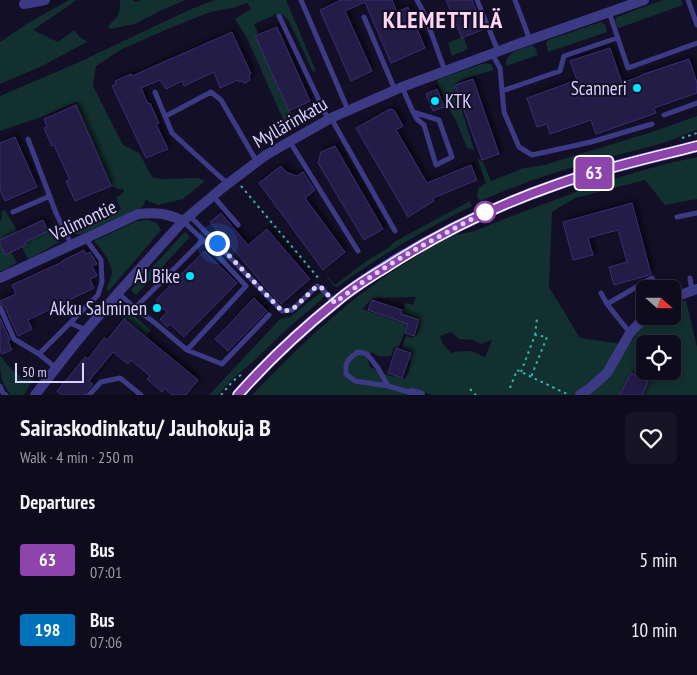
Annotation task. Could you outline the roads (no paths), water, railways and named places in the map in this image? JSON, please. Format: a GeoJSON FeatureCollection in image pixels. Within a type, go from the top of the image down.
{"type":"FeatureCollection","features":[{"type":"Feature","properties":{"kind":"main road"},"geometry":{"type":"LineString","coordinates":[[238,395],[261,369],[335,303],[371,277],[430,241],[480,214],[558,184],[697,146]]}},
{"type":"Feature","properties":{"kind":"street"},"geometry":{"type":"LineString","coordinates":[[24,4],[45,0]]}},
{"type":"Feature","properties":{"kind":"street","name":"Myllärinkatu"},"geometry":{"type":"LineString","coordinates":[[35,395],[118,293],[187,218],[266,154],[348,110],[399,89],[495,52],[644,0]]}},
{"type":"Feature","properties":{"kind":"street","name":"Valimontie"},"geometry":{"type":"LineString","coordinates":[[0,278],[138,214],[154,212],[187,218]]}},
{"type":"Feature","properties":{"kind":"street"},"geometry":{"type":"LineString","coordinates":[[681,295],[696,291]]}},
{"type":"Feature","properties":{"kind":"street"},"geometry":{"type":"LineString","coordinates":[[580,395],[607,373],[630,334],[638,325]]}},
{"type":"Feature","properties":{"kind":"lane"},"geometry":{"type":"LineString","coordinates":[[301,0],[348,110]]}},
{"type":"Feature","properties":{"kind":"lane"},"geometry":{"type":"LineString","coordinates":[[417,0],[424,13],[445,71]]}},
{"type":"Feature","properties":{"kind":"lane"},"geometry":{"type":"LineString","coordinates":[[478,0],[500,68],[504,112],[519,148],[532,155],[591,142],[652,124]]}},
{"type":"Feature","properties":{"kind":"lane"},"geometry":{"type":"LineString","coordinates":[[515,0],[530,40]]}},
{"type":"Feature","properties":{"kind":"lane"},"geometry":{"type":"LineString","coordinates":[[688,0],[697,25]]}},
{"type":"Feature","properties":{"kind":"lane"},"geometry":{"type":"LineString","coordinates":[[609,12],[628,68],[697,42]]}},
{"type":"Feature","properties":{"kind":"lane"},"geometry":{"type":"LineString","coordinates":[[279,16],[330,119],[395,231]]}},
{"type":"Feature","properties":{"kind":"lane"},"geometry":{"type":"LineString","coordinates":[[364,17],[399,89],[417,119],[424,125],[436,165],[452,157],[439,120],[413,112]]}},
{"type":"Feature","properties":{"kind":"lane"},"geometry":{"type":"LineString","coordinates":[[502,91],[560,71],[564,56],[617,38]]}},
{"type":"Feature","properties":{"kind":"lane"},"geometry":{"type":"LineString","coordinates":[[155,92],[172,133],[231,182]]}},
{"type":"Feature","properties":{"kind":"lane"},"geometry":{"type":"LineString","coordinates":[[166,116],[211,92],[221,100],[257,162]]}},
{"type":"Feature","properties":{"kind":"lane"},"geometry":{"type":"LineString","coordinates":[[664,114],[697,103]]}},
{"type":"Feature","properties":{"kind":"lane"},"geometry":{"type":"LineString","coordinates":[[28,139],[56,213],[71,244]]}},
{"type":"Feature","properties":{"kind":"lane"},"geometry":{"type":"LineString","coordinates":[[290,142],[358,251]]}},
{"type":"Feature","properties":{"kind":"lane"},"geometry":{"type":"LineString","coordinates":[[13,212],[50,196]]}},
{"type":"Feature","properties":{"kind":"lane"},"geometry":{"type":"LineString","coordinates":[[213,196],[238,225]]}},
{"type":"Feature","properties":{"kind":"lane"},"geometry":{"type":"LineString","coordinates":[[677,217],[697,213]]}},
{"type":"Feature","properties":{"kind":"lane"},"geometry":{"type":"LineString","coordinates":[[187,218],[282,311],[292,310],[317,286],[322,288],[335,303]]}},
{"type":"Feature","properties":{"kind":"lane"},"geometry":{"type":"LineString","coordinates":[[187,218],[203,240],[246,286],[187,350]]}},
{"type":"Feature","properties":{"kind":"lane"},"geometry":{"type":"LineString","coordinates":[[39,354],[98,295],[102,282],[102,260],[85,238]]}},
{"type":"Feature","properties":{"kind":"lane"},"geometry":{"type":"LineString","coordinates":[[135,308],[203,240]]}},
{"type":"Feature","properties":{"kind":"lane"},"geometry":{"type":"LineString","coordinates":[[690,278],[696,291]]}},
{"type":"Feature","properties":{"kind":"lane"},"geometry":{"type":"LineString","coordinates":[[607,304],[636,287]]}},
{"type":"Feature","properties":{"kind":"lane"},"geometry":{"type":"LineString","coordinates":[[118,293],[187,350],[222,364],[269,315]]}},
{"type":"Feature","properties":{"kind":"lane"},"geometry":{"type":"LineString","coordinates":[[601,293],[630,334]]}},
{"type":"Feature","properties":{"kind":"lane"},"geometry":{"type":"LineString","coordinates":[[0,307],[14,339],[39,354],[56,368]]}},
{"type":"Feature","properties":{"kind":"lane"},"geometry":{"type":"LineString","coordinates":[[70,323],[87,330]]}},
{"type":"Feature","properties":{"kind":"lane"},"geometry":{"type":"LineString","coordinates":[[388,386],[378,368],[367,354],[358,352],[349,358],[345,365],[346,374],[356,381],[388,386],[416,394]]}},
{"type":"Feature","properties":{"kind":"lane"},"geometry":{"type":"LineString","coordinates":[[89,395],[101,382],[120,378],[141,395]]}},
{"type":"Feature","properties":{"kind":"lane"},"geometry":{"type":"LineString","coordinates":[[0,386],[6,395]]}},
{"type":"Feature","properties":{"kind":"place","name":"Scanneri"},"geometry":{"type":"Point","coordinates":[637,88]}},
{"type":"Feature","properties":{"kind":"place","name":"KTK"},"geometry":{"type":"Point","coordinates":[435,101]}},
{"type":"Feature","properties":{"kind":"place","name":"AJ Bike"},"geometry":{"type":"Point","coordinates":[190,276]}},
{"type":"Feature","properties":{"kind":"place","name":"Akku Salminen"},"geometry":{"type":"Point","coordinates":[157,308]}},
{"type":"Feature","properties":{"kind":"district","name":"KLEMETTILÄ"},"geometry":{"type":"Point","coordinates":[443,20]}}]}
